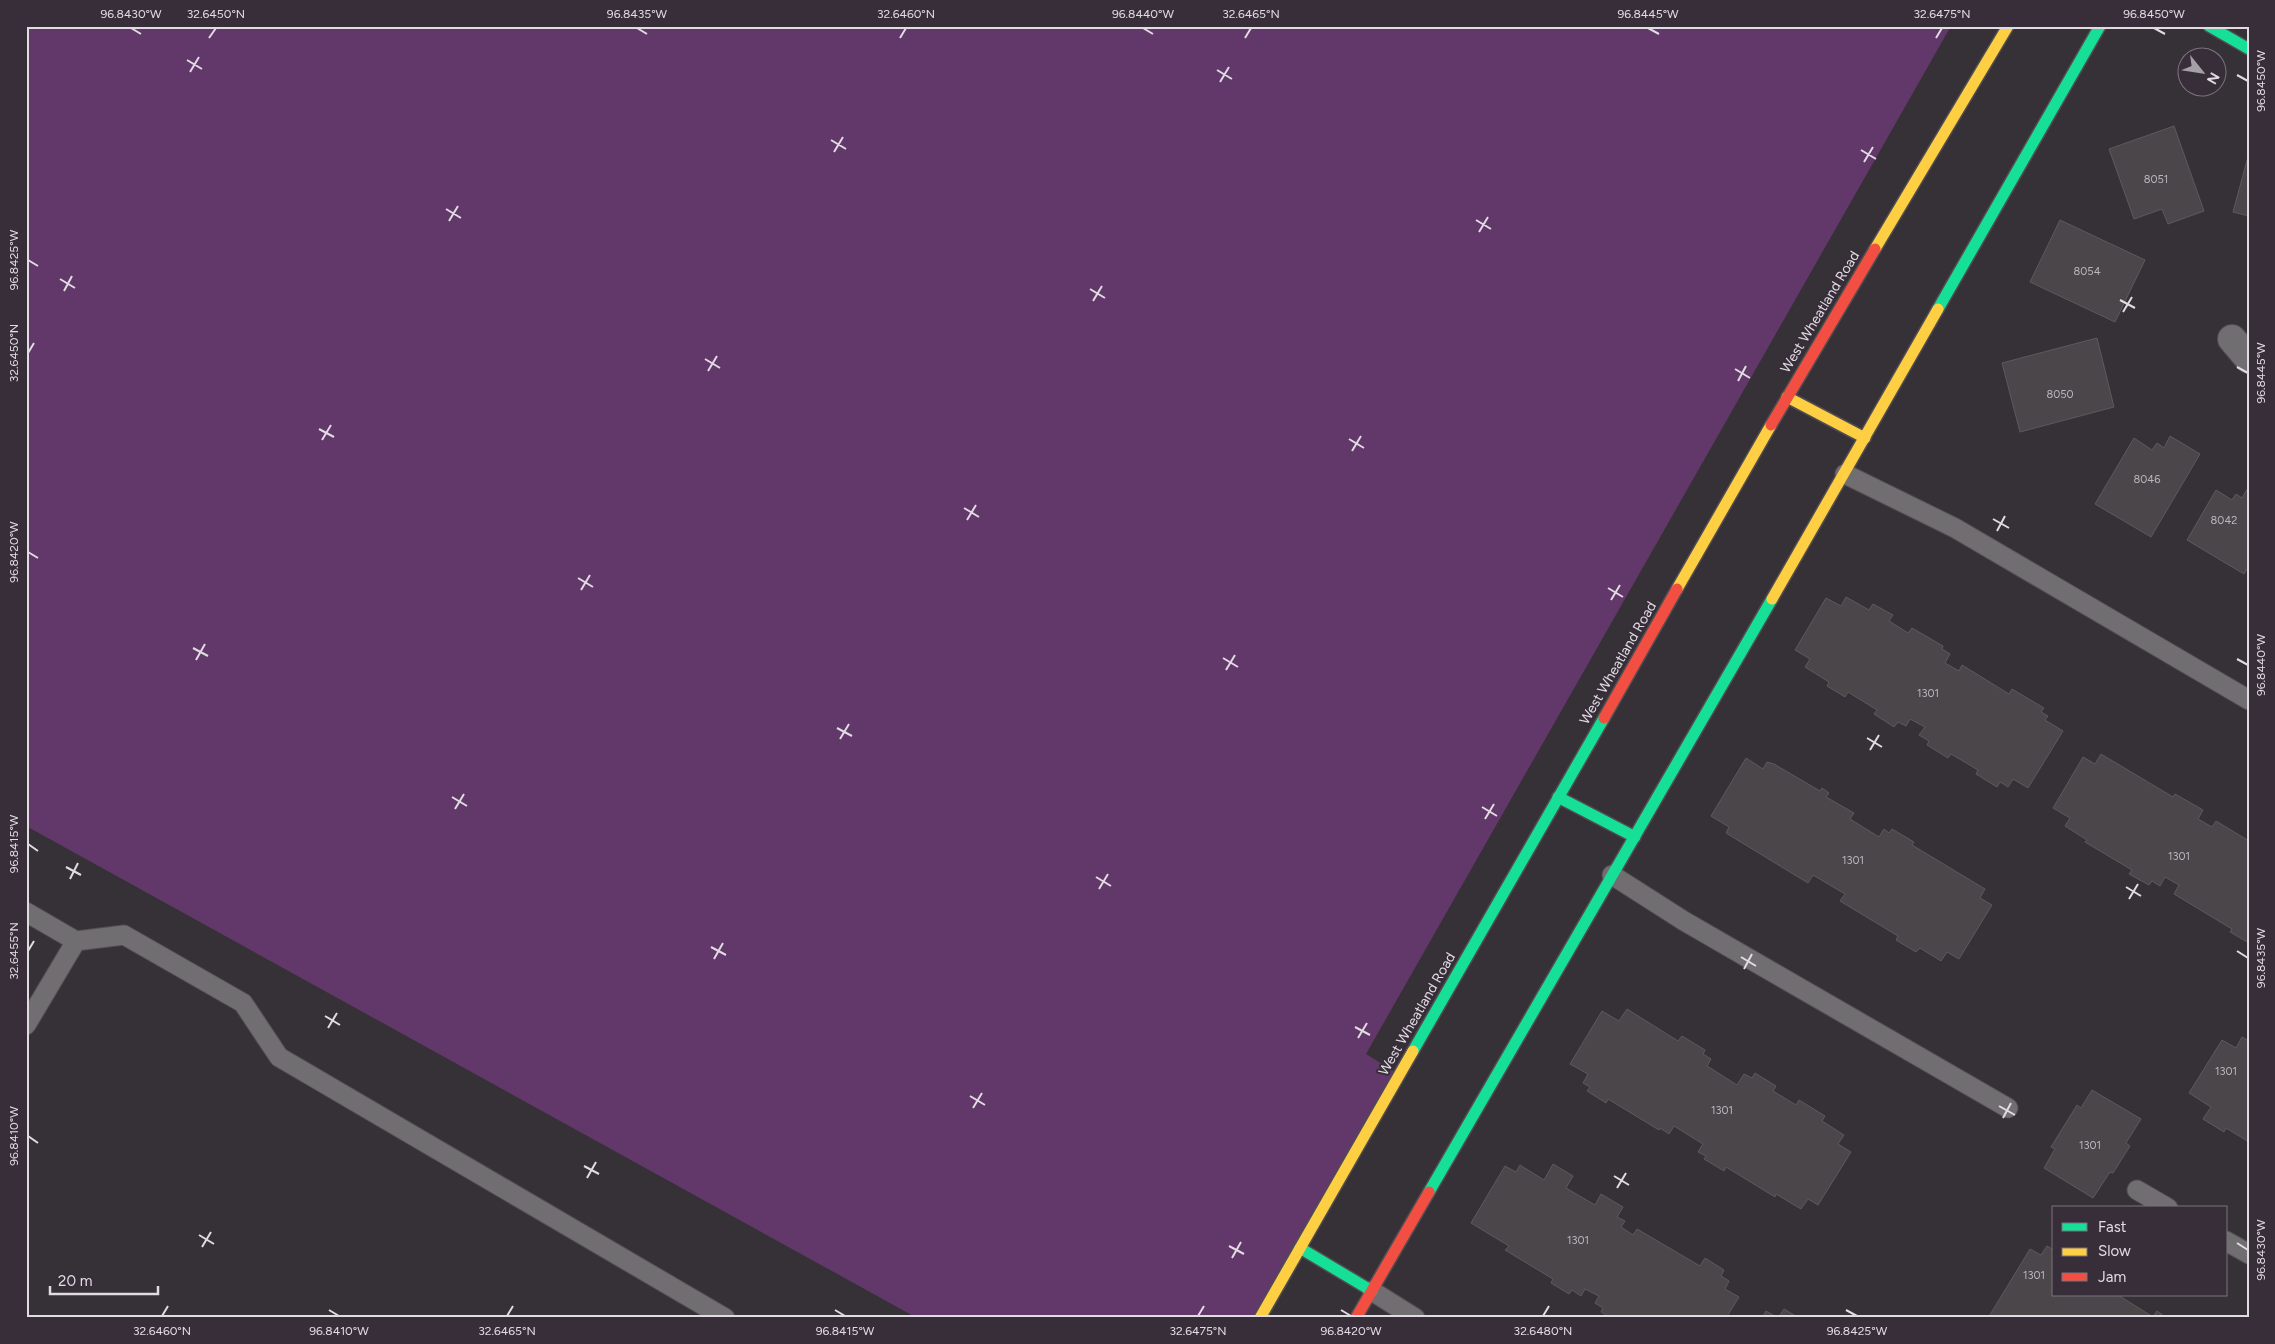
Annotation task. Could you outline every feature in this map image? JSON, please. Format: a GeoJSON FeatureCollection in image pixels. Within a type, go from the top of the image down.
{"type":"FeatureCollection","features":[{"type":"Feature","properties":{"kind":"main road","name":"West Wheatland Road"},"geometry":{"type":"LineString","coordinates":[[1260,1318],[1787,397],[2008,26]]}},
{"type":"Feature","properties":{"kind":"main road"},"geometry":{"type":"LineString","coordinates":[[1356,1318],[1865,438],[2042,124],[2100,26]]}},
{"type":"Feature","properties":{"kind":"main road"},"geometry":{"type":"LineString","coordinates":[[2209,26],[2249,49]]}},
{"type":"Feature","properties":{"kind":"main road"},"geometry":{"type":"LineString","coordinates":[[1787,397],[1865,438]]}},
{"type":"Feature","properties":{"kind":"main road"},"geometry":{"type":"LineString","coordinates":[[1558,797],[1635,837]]}},
{"type":"Feature","properties":{"kind":"main road"},"geometry":{"type":"LineString","coordinates":[[1300,1248],[1372,1292]]}},
{"type":"Feature","properties":{"kind":"lane"},"geometry":{"type":"LineString","coordinates":[[1844,474],[1954,528],[2249,700]]}},
{"type":"Feature","properties":{"kind":"lane"},"geometry":{"type":"LineString","coordinates":[[1612,875],[1692,926],[2008,1108]]}},
{"type":"Feature","properties":{"kind":"lane"},"geometry":{"type":"LineString","coordinates":[[26,912],[76,941],[124,935],[235,998],[243,1003],[279,1057],[701,1312],[725,1318]]}},
{"type":"Feature","properties":{"kind":"lane"},"geometry":{"type":"LineString","coordinates":[[26,1025],[76,941]]}},
{"type":"Feature","properties":{"kind":"lane"},"geometry":{"type":"LineString","coordinates":[[2137,1190],[2165,1206]]}},
{"type":"Feature","properties":{"kind":"lane"},"geometry":{"type":"LineString","coordinates":[[2228,1242],[2249,1254]]}},
{"type":"Feature","properties":{"kind":"lane"},"geometry":{"type":"LineString","coordinates":[[1372,1292],[1416,1318]]}},
{"type":"Feature","properties":{"kind":"shaded area"},"geometry":{"type":"Polygon","coordinates":[[[26,26],[1951,26],[1366,1054],[1398,1074],[1261,1318],[917,1318],[26,826],[26,26]]]}},
{"type":"Feature","properties":{"kind":"building"},"geometry":{"type":"Polygon","coordinates":[[[2174,126],[2204,211],[2168,224],[2162,209],[2134,219],[2109,149],[2174,126]]]}},
{"type":"Feature","properties":{"kind":"building"},"geometry":{"type":"Polygon","coordinates":[[[2249,153],[2249,216],[2233,212],[2249,153]]]}},
{"type":"Feature","properties":{"kind":"building"},"geometry":{"type":"Polygon","coordinates":[[[2060,220],[2145,260],[2115,322],[2030,282],[2060,220]]]}},
{"type":"Feature","properties":{"kind":"building"},"geometry":{"type":"Polygon","coordinates":[[[2097,338],[2114,407],[2020,432],[2002,363],[2097,338]]]}},
{"type":"Feature","properties":{"kind":"building"},"geometry":{"type":"Polygon","coordinates":[[[2170,436],[2200,454],[2151,537],[2095,504],[2134,438],[2152,450],[2157,443],[2164,448],[2170,436]]]}},
{"type":"Feature","properties":{"kind":"building"},"geometry":{"type":"Polygon","coordinates":[[[2249,486],[2249,566],[2244,574],[2187,540],[2216,490],[2232,500],[2236,494],[2242,498],[2249,486]]]}},
{"type":"Feature","properties":{"kind":"building"},"geometry":{"type":"Polygon","coordinates":[[[1846,597],[1869,610],[1873,604],[1893,615],[1889,621],[1908,633],[1912,628],[1943,646],[1942,649],[1950,654],[1945,663],[1959,671],[1962,665],[2009,694],[2012,689],[2044,708],[2041,712],[2048,716],[2045,720],[2063,731],[2028,788],[2013,779],[2008,787],[2000,782],[1997,787],[1976,774],[1978,770],[1951,754],[1948,758],[1927,745],[1929,741],[1919,735],[1925,727],[1910,719],[1906,726],[1898,722],[1894,727],[1874,714],[1877,710],[1848,692],[1845,697],[1827,686],[1829,682],[1805,667],[1810,659],[1795,650],[1826,598],[1841,606],[1846,597]]]}},
{"type":"Feature","properties":{"kind":"building"},"geometry":{"type":"Polygon","coordinates":[[[2101,754],[2173,797],[2175,794],[2203,810],[2198,819],[2212,827],[2216,821],[2249,841],[2249,943],[2230,932],[2232,929],[2174,894],[2179,885],[2165,877],[2160,886],[2152,881],[2149,885],[2129,874],[2132,870],[2085,842],[2087,840],[2065,826],[2070,818],[2053,808],[2083,757],[2095,764],[2101,754]]]}},
{"type":"Feature","properties":{"kind":"building"},"geometry":{"type":"Polygon","coordinates":[[[1746,758],[1763,769],[1767,762],[1774,764],[1820,791],[1822,788],[1829,793],[1826,797],[1854,813],[1850,819],[1879,837],[1884,829],[1889,833],[1892,829],[1914,842],[1912,845],[1985,889],[1980,898],[1992,905],[1959,959],[1947,952],[1941,961],[1920,948],[1916,952],[1896,940],[1898,936],[1840,901],[1845,894],[1813,875],[1808,883],[1726,833],[1729,827],[1711,816],[1746,758]]]}},
{"type":"Feature","properties":{"kind":"building"},"geometry":{"type":"Polygon","coordinates":[[[1627,1009],[1678,1041],[1682,1036],[1705,1050],[1703,1054],[1711,1059],[1707,1066],[1737,1085],[1744,1074],[1752,1078],[1755,1073],[1776,1086],[1773,1091],[1796,1105],[1799,1100],[1825,1116],[1822,1121],[1844,1135],[1838,1144],[1851,1152],[1818,1205],[1808,1199],[1801,1209],[1776,1194],[1775,1197],[1726,1167],[1724,1171],[1704,1159],[1706,1156],[1698,1152],[1703,1144],[1674,1126],[1669,1134],[1660,1128],[1659,1130],[1608,1099],[1606,1103],[1587,1091],[1590,1087],[1583,1083],[1588,1074],[1570,1064],[1602,1011],[1619,1021],[1627,1009]]]}},
{"type":"Feature","properties":{"kind":"building"},"geometry":{"type":"Polygon","coordinates":[[[2242,1037],[2249,1041],[2249,1142],[2226,1128],[2224,1132],[2203,1119],[2211,1107],[2189,1093],[2222,1040],[2236,1048],[2242,1037]]]}},
{"type":"Feature","properties":{"kind":"building"},"geometry":{"type":"Polygon","coordinates":[[[2092,1090],[2141,1119],[2126,1143],[2130,1146],[2113,1173],[2110,1172],[2093,1198],[2044,1168],[2055,1149],[2051,1147],[2077,1105],[2081,1108],[2092,1090]]]}},
{"type":"Feature","properties":{"kind":"building"},"geometry":{"type":"Polygon","coordinates":[[[1553,1164],[1573,1176],[1566,1188],[1595,1205],[1601,1194],[1623,1207],[1617,1217],[1625,1221],[1621,1227],[1633,1235],[1637,1229],[1700,1266],[1705,1258],[1724,1270],[1721,1276],[1729,1281],[1725,1289],[1739,1297],[1726,1318],[1611,1318],[1601,1312],[1603,1308],[1595,1303],[1599,1296],[1585,1289],[1581,1296],[1572,1290],[1569,1294],[1551,1283],[1553,1279],[1505,1250],[1509,1246],[1471,1223],[1505,1166],[1516,1172],[1520,1165],[1544,1180],[1553,1164]]]}},
{"type":"Feature","properties":{"kind":"building"},"geometry":{"type":"Polygon","coordinates":[[[2047,1246],[2052,1249],[2052,1296],[2120,1296],[2153,1317],[2157,1311],[2164,1316],[2163,1318],[1988,1318],[2030,1249],[2041,1255],[2047,1246]]]}},
{"type":"Feature","properties":{"kind":"building"},"geometry":{"type":"Polygon","coordinates":[[[1784,1309],[1799,1318],[1778,1318],[1784,1309]]]}},
{"type":"Feature","properties":{"kind":"building"},"geometry":{"type":"Polygon","coordinates":[[[1766,1311],[1778,1318],[1762,1318],[1766,1311]]]}},
{"type":"Feature","properties":{"kind":"traffic: fast"},"geometry":{"type":"LineString","coordinates":[[1938,309],[2100,26]]}},
{"type":"Feature","properties":{"kind":"traffic: fast"},"geometry":{"type":"LineString","coordinates":[[2209,26],[2249,49]]}},
{"type":"Feature","properties":{"kind":"traffic: fast"},"geometry":{"type":"LineString","coordinates":[[1429,1192],[1772,599]]}},
{"type":"Feature","properties":{"kind":"traffic: fast"},"geometry":{"type":"LineString","coordinates":[[1413,1051],[1604,718]]}},
{"type":"Feature","properties":{"kind":"traffic: fast"},"geometry":{"type":"LineString","coordinates":[[1558,797],[1635,837]]}},
{"type":"Feature","properties":{"kind":"traffic: fast"},"geometry":{"type":"LineString","coordinates":[[1300,1248],[1372,1291]]}},
{"type":"Feature","properties":{"kind":"traffic: slow"},"geometry":{"type":"LineString","coordinates":[[1875,249],[2008,26]]}},
{"type":"Feature","properties":{"kind":"traffic: slow"},"geometry":{"type":"LineString","coordinates":[[1772,599],[1938,309]]}},
{"type":"Feature","properties":{"kind":"traffic: slow"},"geometry":{"type":"LineString","coordinates":[[1787,397],[1865,438]]}},
{"type":"Feature","properties":{"kind":"traffic: slow"},"geometry":{"type":"LineString","coordinates":[[1677,589],[1771,425]]}},
{"type":"Feature","properties":{"kind":"traffic: slow"},"geometry":{"type":"LineString","coordinates":[[1260,1318],[1413,1051]]}},
{"type":"Feature","properties":{"kind":"traffic: jam"},"geometry":{"type":"LineString","coordinates":[[1771,425],[1875,249]]}},
{"type":"Feature","properties":{"kind":"traffic: jam"},"geometry":{"type":"LineString","coordinates":[[1604,718],[1677,589]]}},
{"type":"Feature","properties":{"kind":"traffic: jam"},"geometry":{"type":"LineString","coordinates":[[1356,1318],[1429,1192]]}}]}
